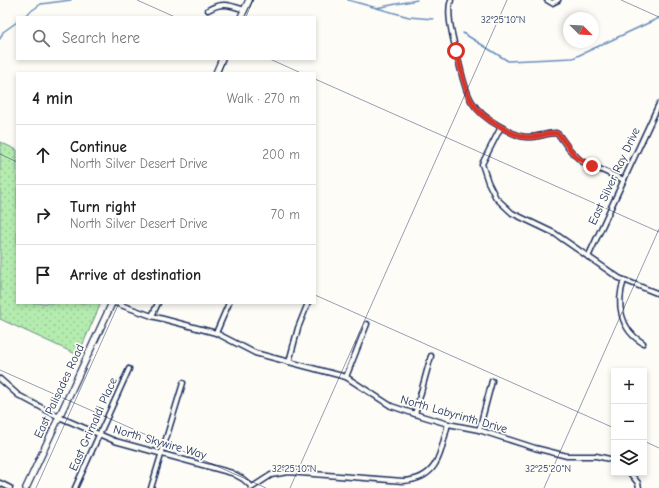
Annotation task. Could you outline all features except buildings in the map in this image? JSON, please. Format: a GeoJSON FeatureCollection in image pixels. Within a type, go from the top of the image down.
{"type":"FeatureCollection","features":[{"type":"Feature","properties":{"kind":"street"},"geometry":{"type":"LineString","coordinates":[[242,16],[249,0]]}},
{"type":"Feature","properties":{"kind":"street"},"geometry":{"type":"LineString","coordinates":[[451,0],[450,18],[452,36],[466,90],[470,102],[481,114],[501,127],[524,137],[535,137],[556,133],[581,161],[624,180]]}},
{"type":"Feature","properties":{"kind":"street"},"geometry":{"type":"LineString","coordinates":[[547,0],[552,3],[558,0]]}},
{"type":"Feature","properties":{"kind":"street"},"geometry":{"type":"LineString","coordinates":[[208,10],[218,4],[234,6],[245,10]]}},
{"type":"Feature","properties":{"kind":"street"},"geometry":{"type":"LineString","coordinates":[[216,72],[222,60]]}},
{"type":"Feature","properties":{"kind":"street","name":"East Silver Ray Drive"},"geometry":{"type":"LineString","coordinates":[[588,257],[659,104]]}},
{"type":"Feature","properties":{"kind":"street"},"geometry":{"type":"LineString","coordinates":[[501,127],[482,164],[488,182],[496,198],[512,213],[554,233],[611,273],[624,280],[659,294]]}},
{"type":"Feature","properties":{"kind":"street"},"geometry":{"type":"LineString","coordinates":[[624,280],[620,291],[619,302],[621,314],[631,335],[643,343]]}},
{"type":"Feature","properties":{"kind":"street","name":"East Palisades Road"},"geometry":{"type":"LineString","coordinates":[[26,488],[112,304]]}},
{"type":"Feature","properties":{"kind":"street","name":"North Labyrinth Drive"},"geometry":{"type":"LineString","coordinates":[[118,304],[152,316],[216,333],[255,353],[346,377],[391,406],[415,414],[448,424],[479,430],[535,448],[567,456],[596,456],[611,459]]}},
{"type":"Feature","properties":{"kind":"street"},"geometry":{"type":"LineString","coordinates":[[152,316],[158,304]]}},
{"type":"Feature","properties":{"kind":"street"},"geometry":{"type":"LineString","coordinates":[[216,333],[230,304]]}},
{"type":"Feature","properties":{"kind":"street"},"geometry":{"type":"LineString","coordinates":[[289,362],[298,328],[308,304]]}},
{"type":"Feature","properties":{"kind":"street"},"geometry":{"type":"LineString","coordinates":[[346,377],[367,324]]}},
{"type":"Feature","properties":{"kind":"street"},"geometry":{"type":"LineString","coordinates":[[415,414],[431,356]]}},
{"type":"Feature","properties":{"kind":"street","name":"East Grimaldi Place"},"geometry":{"type":"LineString","coordinates":[[75,488],[129,369]]}},
{"type":"Feature","properties":{"kind":"street","name":"North Skywire Way"},"geometry":{"type":"LineString","coordinates":[[0,379],[18,395],[59,417],[115,441],[232,473],[243,479],[252,488]]}},
{"type":"Feature","properties":{"kind":"street"},"geometry":{"type":"LineString","coordinates":[[479,430],[492,382]]}},
{"type":"Feature","properties":{"kind":"street"},"geometry":{"type":"LineString","coordinates":[[150,488],[183,383]]}},
{"type":"Feature","properties":{"kind":"street"},"geometry":{"type":"LineString","coordinates":[[252,488],[271,475],[288,472],[403,481],[415,480],[424,476],[434,467],[440,454],[448,424]]}},
{"type":"Feature","properties":{"kind":"street"},"geometry":{"type":"LineString","coordinates":[[632,476],[638,483],[639,488]]}},
{"type":"Feature","properties":{"kind":"street"},"geometry":{"type":"LineString","coordinates":[[0,483],[10,488]]}},
{"type":"Feature","properties":{"kind":"green space"},"geometry":{"type":"Polygon","coordinates":[[[0,142],[16,150],[16,304],[101,304],[78,355],[0,319],[0,142]]]}},
{"type":"Feature","properties":{"kind":"waterway"},"geometry":{"type":"LineString","coordinates":[[24,16],[41,4],[71,0]]}},
{"type":"Feature","properties":{"kind":"waterway"},"geometry":{"type":"LineString","coordinates":[[348,0],[409,17],[433,19]]}},
{"type":"Feature","properties":{"kind":"waterway"},"geometry":{"type":"LineString","coordinates":[[376,8],[417,0]]}},
{"type":"Feature","properties":{"kind":"waterway"},"geometry":{"type":"LineString","coordinates":[[463,33],[508,61],[573,58],[659,18]]}},
{"type":"Feature","properties":{"kind":"waterway"},"geometry":{"type":"LineString","coordinates":[[0,39],[3,32],[16,23]]}},
{"type":"Feature","properties":{"kind":"route"},"geometry":{"type":"LineString","coordinates":[[456,51],[470,102],[481,114],[496,124],[524,137],[535,137],[556,133],[576,157],[592,166]]}}]}
